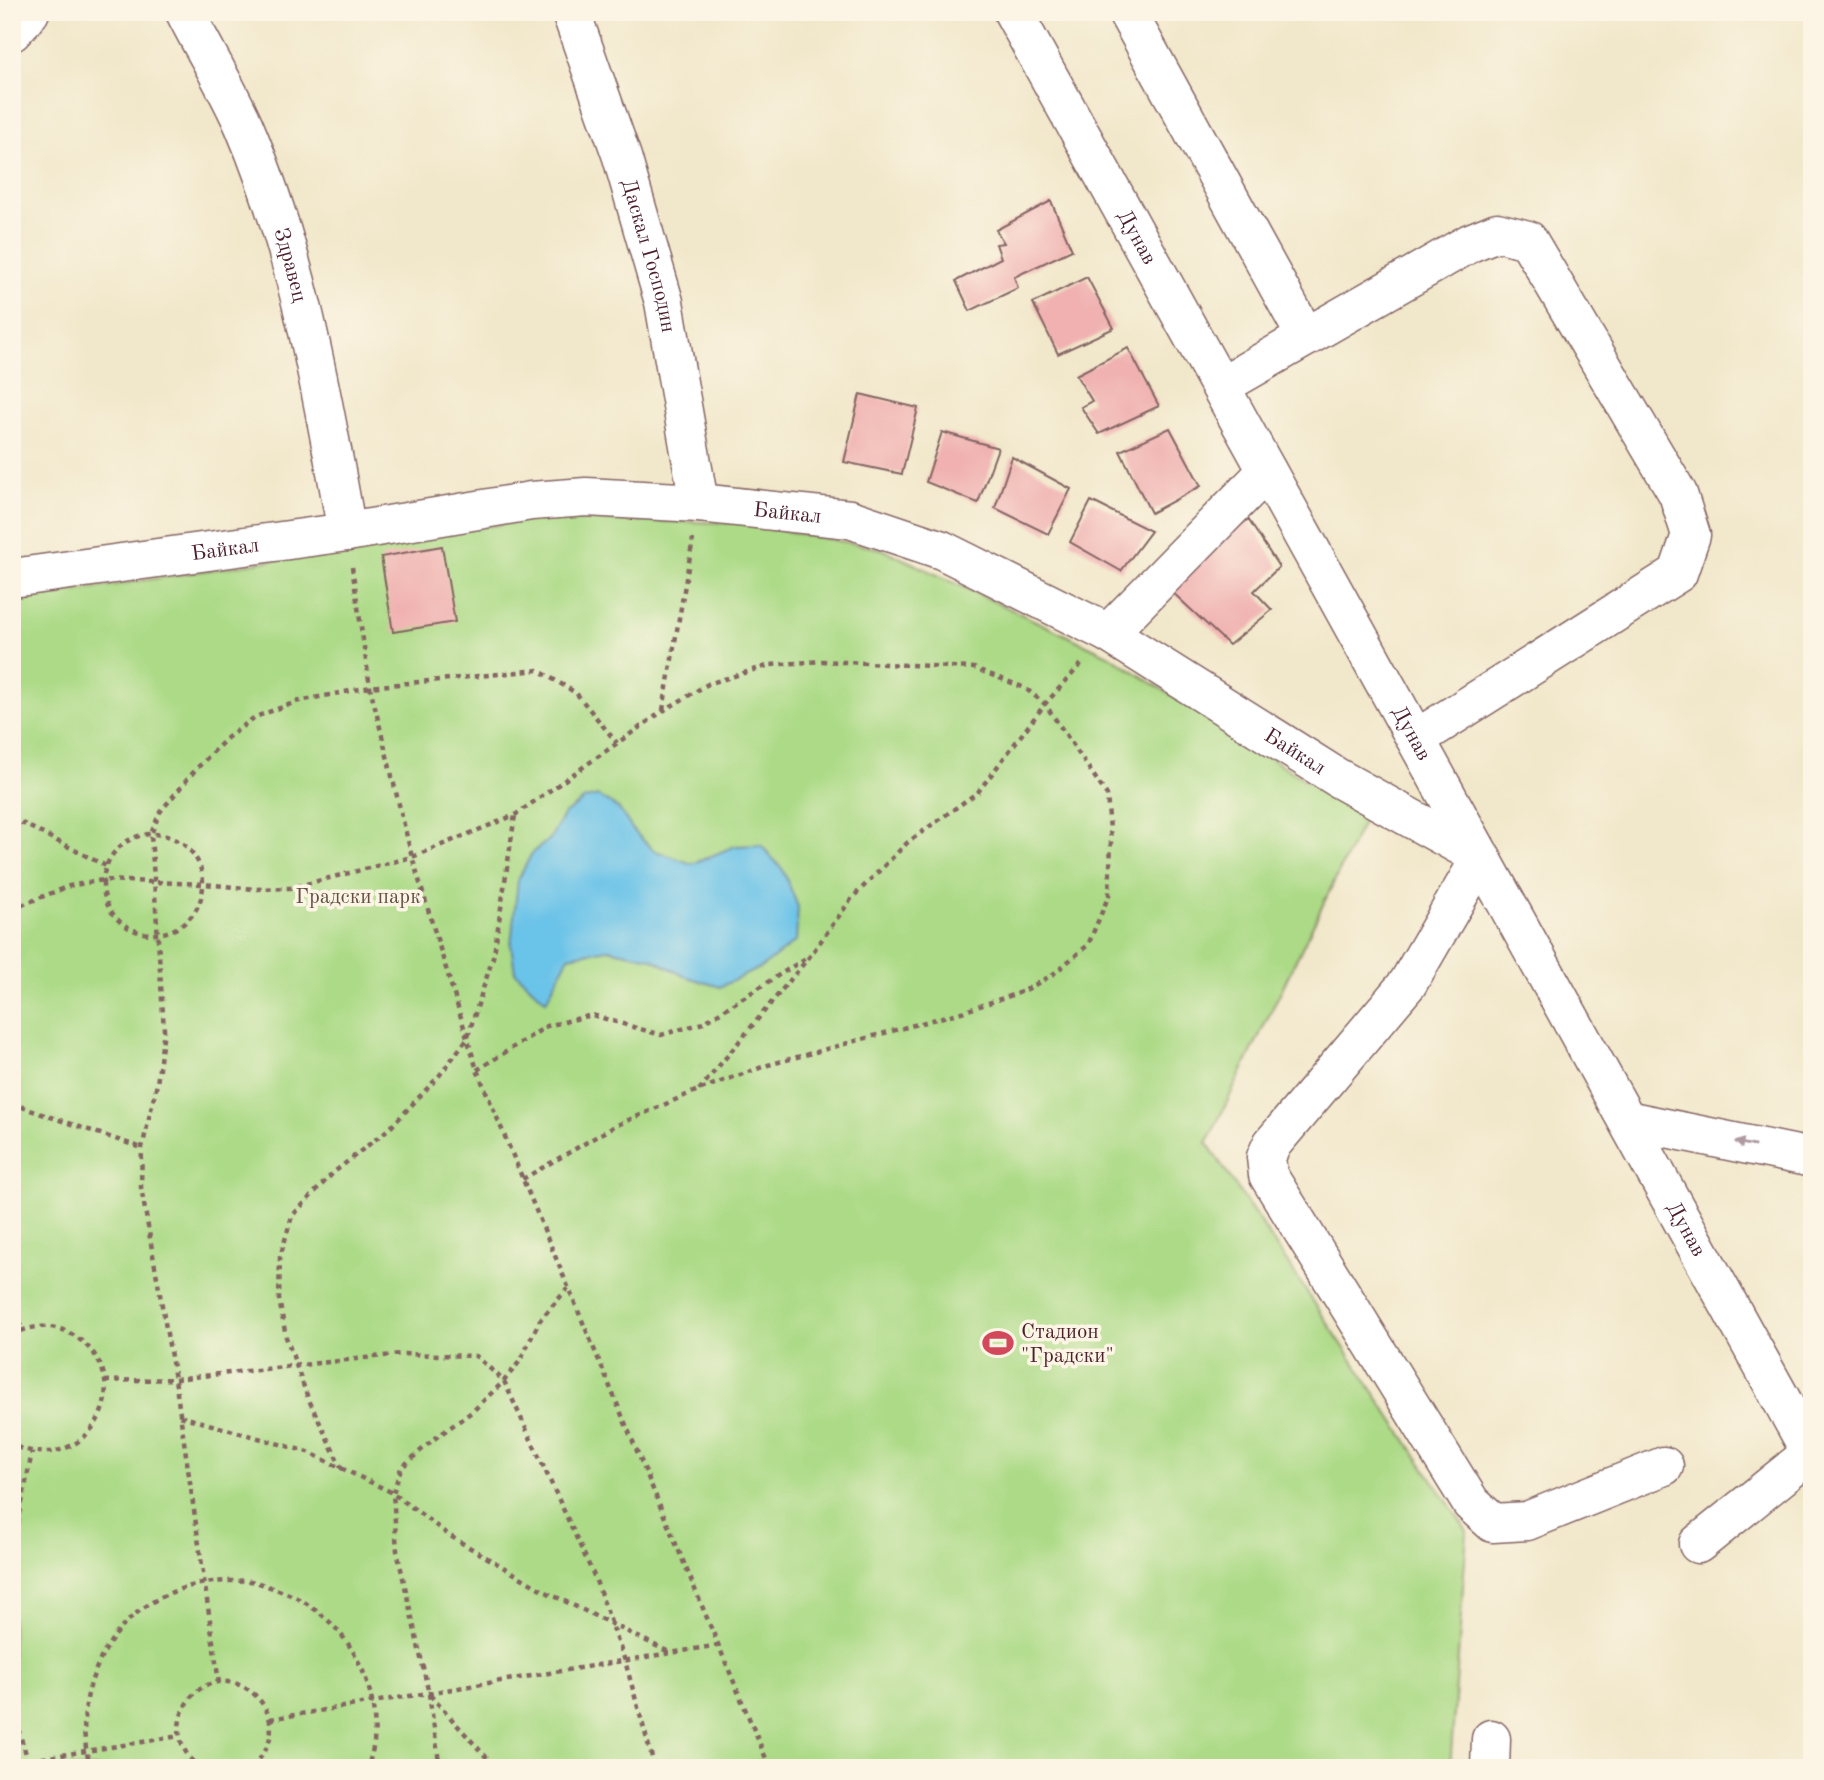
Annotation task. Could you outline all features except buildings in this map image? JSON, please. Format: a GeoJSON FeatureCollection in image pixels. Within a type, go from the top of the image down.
{"type":"FeatureCollection","features":[{"type":"Feature","properties":{"kind":"street"},"geometry":{"type":"LineString","coordinates":[[12,32],[30,12]]}},
{"type":"Feature","properties":{"kind":"street","name":"Здравец"},"geometry":{"type":"LineString","coordinates":[[185,12],[243,125],[274,208],[301,299],[347,532]]}},
{"type":"Feature","properties":{"kind":"street","name":"Даскал Господин"},"geometry":{"type":"LineString","coordinates":[[571,12],[622,157],[664,302],[699,503]]}},
{"type":"Feature","properties":{"kind":"street","name":"Дунав"},"geometry":{"type":"LineString","coordinates":[[1013,12],[1811,1454]]}},
{"type":"Feature","properties":{"kind":"street"},"geometry":{"type":"LineString","coordinates":[[1127,12],[1306,337]]}},
{"type":"Feature","properties":{"kind":"street"},"geometry":{"type":"LineString","coordinates":[[1221,386],[1470,243],[1497,232],[1528,240],[1678,494],[1691,535],[1678,573],[1416,739]]}},
{"type":"Feature","properties":{"kind":"street"},"geometry":{"type":"LineString","coordinates":[[1108,633],[1267,471]]}},
{"type":"Feature","properties":{"kind":"street","name":"Байкал"},"geometry":{"type":"LineString","coordinates":[[12,578],[347,532],[531,501],[586,497],[699,503],[850,519],[942,550],[1108,633],[1338,778],[1481,857]]}},
{"type":"Feature","properties":{"kind":"street"},"geometry":{"type":"LineString","coordinates":[[1481,857],[1408,982],[1272,1144],[1266,1157],[1268,1175],[1471,1503],[1493,1523],[1528,1521],[1664,1466]]}},
{"type":"Feature","properties":{"kind":"street"},"geometry":{"type":"LineString","coordinates":[[1627,1121],[1812,1158]]}},
{"type":"Feature","properties":{"kind":"street"},"geometry":{"type":"LineString","coordinates":[[1698,1544],[1811,1454]]}},
{"type":"Feature","properties":{"kind":"path"},"geometry":{"type":"LineString","coordinates":[[663,711],[699,503]]}},
{"type":"Feature","properties":{"kind":"path"},"geometry":{"type":"LineString","coordinates":[[347,532],[370,687],[412,857],[477,1070],[770,1768]]}},
{"type":"Feature","properties":{"kind":"path"},"geometry":{"type":"LineString","coordinates":[[698,1090],[810,956],[852,898],[908,842],[978,792],[1045,704],[1108,633]]}},
{"type":"Feature","properties":{"kind":"path"},"geometry":{"type":"LineString","coordinates":[[12,909],[69,886],[103,880],[255,889],[290,888],[412,857],[515,815],[663,711],[708,684],[769,664],[822,661],[974,668],[1025,688],[1045,704],[1107,795],[1111,841],[1109,895],[1088,944],[1052,975],[1024,991],[965,1011],[768,1065],[698,1090],[615,1126],[521,1180]]}},
{"type":"Feature","properties":{"kind":"path"},"geometry":{"type":"LineString","coordinates":[[219,1683],[175,1379],[141,1187],[142,1148],[158,1084],[164,1030],[151,834],[160,812],[196,769],[255,717],[299,701],[370,687],[538,670],[576,693],[617,743]]}},
{"type":"Feature","properties":{"kind":"path"},"geometry":{"type":"LineString","coordinates":[[342,1469],[308,1398],[286,1337],[279,1300],[280,1257],[292,1216],[333,1172],[391,1128],[439,1076],[467,1039],[495,954],[515,815]]}},
{"type":"Feature","properties":{"kind":"path"},"geometry":{"type":"LineString","coordinates":[[12,818],[106,866]]}},
{"type":"Feature","properties":{"kind":"path"},"geometry":{"type":"LineString","coordinates":[[136,836],[167,836],[181,842],[201,867],[201,898],[186,923],[173,931],[159,935],[130,930],[118,921],[106,902],[103,880],[106,866],[113,853],[136,836]]}},
{"type":"Feature","properties":{"kind":"path"},"geometry":{"type":"LineString","coordinates":[[477,1070],[547,1026],[592,1015],[661,1035],[703,1023],[810,956]]}},
{"type":"Feature","properties":{"kind":"path"},"geometry":{"type":"LineString","coordinates":[[12,1102],[142,1148]]}},
{"type":"Feature","properties":{"kind":"path"},"geometry":{"type":"LineString","coordinates":[[440,1768],[429,1694],[397,1551],[393,1493],[401,1468],[434,1439],[473,1411],[504,1381],[520,1361],[540,1320],[568,1288]]}},
{"type":"Feature","properties":{"kind":"path"},"geometry":{"type":"LineString","coordinates":[[12,1314],[24,1329]]}},
{"type":"Feature","properties":{"kind":"path"},"geometry":{"type":"LineString","coordinates":[[12,1335],[24,1329],[46,1326],[67,1331],[86,1343],[99,1360],[106,1381],[105,1403],[98,1421],[86,1437],[70,1447],[51,1453],[32,1452],[12,1445]]}},
{"type":"Feature","properties":{"kind":"path"},"geometry":{"type":"LineString","coordinates":[[106,1381],[175,1379],[401,1354],[476,1356],[504,1381],[595,1578],[625,1661],[655,1768]]}},
{"type":"Feature","properties":{"kind":"path"},"geometry":{"type":"LineString","coordinates":[[180,1416],[307,1452],[393,1493],[450,1536],[544,1591],[671,1653]]}},
{"type":"Feature","properties":{"kind":"path"},"geometry":{"type":"LineString","coordinates":[[12,1553],[32,1452]]}},
{"type":"Feature","properties":{"kind":"path"},"geometry":{"type":"LineString","coordinates":[[90,1768],[85,1751],[84,1718],[89,1685],[101,1655],[120,1629],[144,1607],[173,1591],[204,1582],[250,1581],[294,1595],[332,1622],[359,1659],[373,1703],[374,1742],[368,1768]]}},
{"type":"Feature","properties":{"kind":"path"},"geometry":{"type":"LineString","coordinates":[[270,1719],[719,1645]]}},
{"type":"Feature","properties":{"kind":"path"},"geometry":{"type":"LineString","coordinates":[[201,1768],[184,1750],[179,1736],[184,1707],[193,1695],[205,1687],[233,1683],[246,1687],[257,1695],[270,1719],[271,1733],[267,1748],[250,1768]]}},
{"type":"Feature","properties":{"kind":"path"},"geometry":{"type":"LineString","coordinates":[[429,1694],[496,1768]]}},
{"type":"Feature","properties":{"kind":"path"},"geometry":{"type":"LineString","coordinates":[[12,1710],[28,1760],[28,1768]]}},
{"type":"Feature","properties":{"kind":"path"},"geometry":{"type":"LineString","coordinates":[[12,1763],[179,1736]]}},
{"type":"Feature","properties":{"kind":"green space","name":"Градски парк"},"geometry":{"type":"Polygon","coordinates":[[[534,519],[743,523],[882,549],[1108,655],[1365,818],[1207,1143],[1467,1531],[1450,1768],[12,1768],[12,601],[534,519]]]}},
{"type":"Feature","properties":{"kind":"water"},"geometry":{"type":"Polygon","coordinates":[[[598,796],[619,809],[633,830],[653,850],[692,864],[735,846],[761,845],[783,870],[798,907],[796,941],[762,967],[720,987],[684,976],[651,958],[608,949],[569,956],[546,1001],[515,972],[511,945],[518,880],[532,853],[550,839],[563,815],[585,799],[598,796]]]}},
{"type":"Feature","properties":{"kind":"place","name":"Стадион \"Градски\""},"geometry":{"type":"Point","coordinates":[998,1343]}}]}
